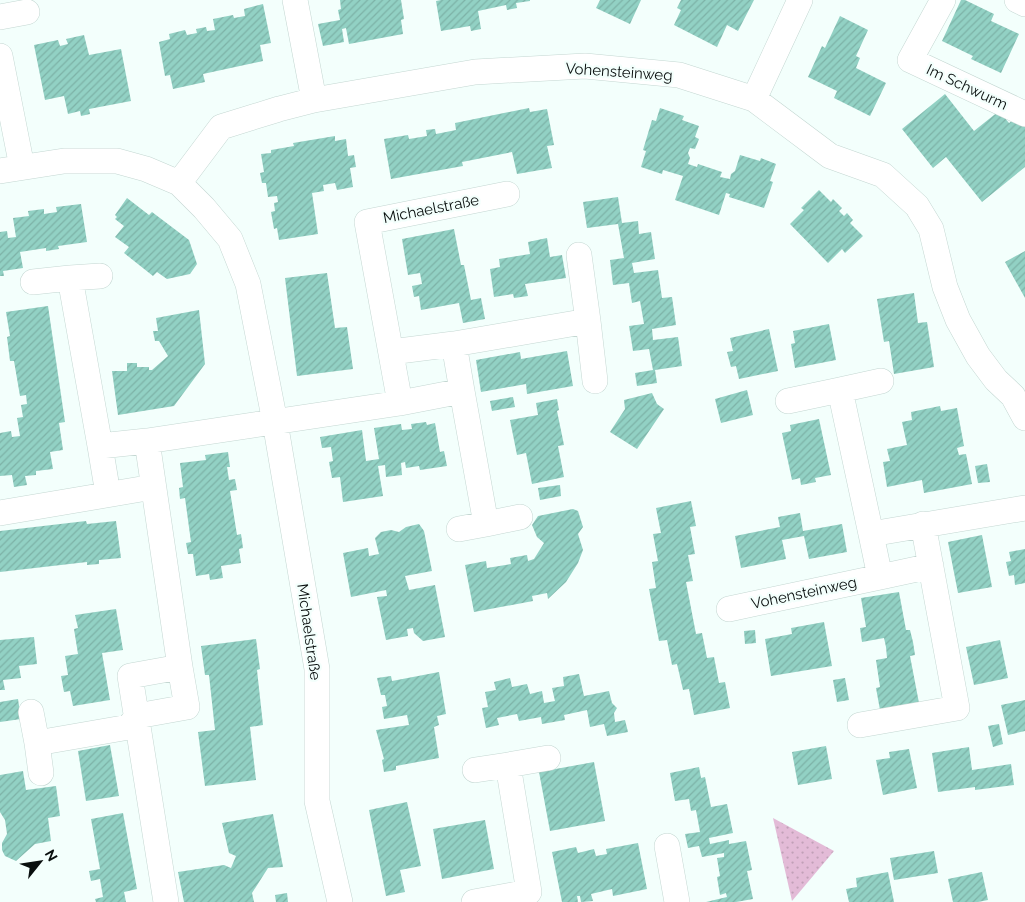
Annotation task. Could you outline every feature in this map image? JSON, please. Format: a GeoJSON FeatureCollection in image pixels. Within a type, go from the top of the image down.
{"type":"FeatureCollection","features":[{"type":"Feature","properties":{"kind":"street"},"geometry":{"type":"LineString","coordinates":[[295,0],[314,100]]}},
{"type":"Feature","properties":{"kind":"street"},"geometry":{"type":"LineString","coordinates":[[754,99],[800,0]]}},
{"type":"Feature","properties":{"kind":"street","name":"Im Schwurm"},"geometry":{"type":"LineString","coordinates":[[943,0],[902,56],[1025,114]]}},
{"type":"Feature","properties":{"kind":"street"},"geometry":{"type":"LineString","coordinates":[[1016,0],[1025,4]]}},
{"type":"Feature","properties":{"kind":"street"},"geometry":{"type":"LineString","coordinates":[[0,17],[27,12]]}},
{"type":"Feature","properties":{"kind":"street","name":"Michaelstraße"},"geometry":{"type":"LineString","coordinates":[[0,56],[11,169],[64,161],[117,161],[146,169],[179,183],[204,208],[230,239],[248,284],[275,422],[316,669],[317,801],[340,902]]}},
{"type":"Feature","properties":{"kind":"street","name":"Vohensteinweg"},"geometry":{"type":"LineString","coordinates":[[179,183],[221,127],[314,100],[475,72],[585,66],[679,75],[754,99],[830,156],[883,175],[918,206],[931,229],[945,287],[958,320],[978,356],[996,380],[1013,396],[1025,418]]}},
{"type":"Feature","properties":{"kind":"street","name":"Michaelstraße"},"geometry":{"type":"LineString","coordinates":[[400,403],[367,222],[507,194]]}},
{"type":"Feature","properties":{"kind":"street"},"geometry":{"type":"LineString","coordinates":[[579,255],[595,381]]}},
{"type":"Feature","properties":{"kind":"street"},"geometry":{"type":"LineString","coordinates":[[33,282],[100,276]]}},
{"type":"Feature","properties":{"kind":"street"},"geometry":{"type":"LineString","coordinates":[[70,278],[108,494]]}},
{"type":"Feature","properties":{"kind":"street"},"geometry":{"type":"LineString","coordinates":[[391,352],[454,344],[588,321]]}},
{"type":"Feature","properties":{"kind":"street"},"geometry":{"type":"LineString","coordinates":[[454,344],[486,524]]}},
{"type":"Feature","properties":{"kind":"street"},"geometry":{"type":"LineString","coordinates":[[788,401],[881,380]]}},
{"type":"Feature","properties":{"kind":"street"},"geometry":{"type":"LineString","coordinates":[[840,390],[880,578]]}},
{"type":"Feature","properties":{"kind":"street"},"geometry":{"type":"LineString","coordinates":[[100,446],[275,422],[400,403],[462,391]]}},
{"type":"Feature","properties":{"kind":"street"},"geometry":{"type":"LineString","coordinates":[[37,743],[129,727],[137,716],[187,707],[147,440]]}},
{"type":"Feature","properties":{"kind":"street"},"geometry":{"type":"LineString","coordinates":[[0,512],[153,487]]}},
{"type":"Feature","properties":{"kind":"street"},"geometry":{"type":"LineString","coordinates":[[871,534],[1025,508]]}},
{"type":"Feature","properties":{"kind":"street"},"geometry":{"type":"LineString","coordinates":[[459,529],[520,518]]}},
{"type":"Feature","properties":{"kind":"street"},"geometry":{"type":"LineString","coordinates":[[860,725],[968,706],[931,566],[923,524]]}},
{"type":"Feature","properties":{"kind":"street","name":"Vohensteinweg"},"geometry":{"type":"LineString","coordinates":[[729,609],[931,566]]}},
{"type":"Feature","properties":{"kind":"street"},"geometry":{"type":"LineString","coordinates":[[166,902],[130,676],[180,667]]}},
{"type":"Feature","properties":{"kind":"street"},"geometry":{"type":"LineString","coordinates":[[31,712],[41,773]]}},
{"type":"Feature","properties":{"kind":"street"},"geometry":{"type":"LineString","coordinates":[[475,770],[548,758]]}},
{"type":"Feature","properties":{"kind":"street"},"geometry":{"type":"LineString","coordinates":[[480,901],[530,897],[508,765]]}},
{"type":"Feature","properties":{"kind":"street"},"geometry":{"type":"LineString","coordinates":[[667,846],[677,902]]}},
{"type":"Feature","properties":{"kind":"shaded area"},"geometry":{"type":"Polygon","coordinates":[[[773,818],[834,851],[792,901],[773,818]]]}},
{"type":"Feature","properties":{"kind":"building"},"geometry":{"type":"Polygon","coordinates":[[[340,0],[401,0],[404,19],[401,20],[403,34],[349,44],[346,28],[342,29],[344,42],[323,46],[318,24],[340,20],[338,10],[341,9],[340,0]]]}},
{"type":"Feature","properties":{"kind":"building"},"geometry":{"type":"Polygon","coordinates":[[[600,0],[641,0],[630,24],[596,8],[600,0]]]}},
{"type":"Feature","properties":{"kind":"building"},"geometry":{"type":"Polygon","coordinates":[[[681,0],[754,0],[738,31],[727,25],[717,47],[674,25],[681,10],[677,8],[681,0]]]}},
{"type":"Feature","properties":{"kind":"building"},"geometry":{"type":"Polygon","coordinates":[[[961,0],[965,0],[994,14],[991,21],[1019,34],[1001,73],[971,59],[973,56],[942,41],[961,0]]]}},
{"type":"Feature","properties":{"kind":"building"},"geometry":{"type":"Polygon","coordinates":[[[436,1],[530,1],[516,3],[517,8],[507,10],[506,5],[478,11],[481,29],[471,31],[470,26],[441,31],[436,1]]]}},
{"type":"Feature","properties":{"kind":"building"},"geometry":{"type":"Polygon","coordinates":[[[263,4],[271,43],[260,45],[263,61],[203,74],[205,82],[173,89],[170,75],[165,76],[159,42],[170,39],[169,34],[185,30],[187,35],[197,33],[196,29],[206,27],[207,31],[215,30],[213,19],[233,15],[234,18],[245,16],[244,9],[263,4]]]}},
{"type":"Feature","properties":{"kind":"building"},"geometry":{"type":"Polygon","coordinates":[[[840,16],[868,30],[856,56],[860,58],[856,68],[886,83],[870,116],[834,98],[837,91],[808,77],[822,46],[825,48],[840,16]]]}},
{"type":"Feature","properties":{"kind":"building"},"geometry":{"type":"Polygon","coordinates":[[[84,35],[89,55],[121,49],[131,101],[89,109],[90,114],[81,116],[80,111],[68,114],[64,96],[45,100],[34,45],[58,40],[60,46],[68,44],[66,39],[84,35]]]}},
{"type":"Feature","properties":{"kind":"building"},"geometry":{"type":"Polygon","coordinates":[[[945,94],[974,131],[999,111],[1009,123],[1020,115],[1025,121],[1025,167],[982,202],[946,157],[933,168],[902,129],[945,94]]]}},
{"type":"Feature","properties":{"kind":"building"},"geometry":{"type":"Polygon","coordinates":[[[529,108],[530,112],[547,109],[554,145],[547,146],[552,168],[517,174],[512,152],[462,162],[463,166],[391,179],[384,139],[408,135],[409,139],[427,136],[426,130],[435,129],[436,134],[456,130],[455,123],[529,108]]]}},
{"type":"Feature","properties":{"kind":"building"},"geometry":{"type":"Polygon","coordinates":[[[660,108],[684,116],[682,120],[699,126],[695,137],[699,139],[695,149],[690,148],[688,164],[697,167],[698,164],[722,172],[720,177],[730,179],[731,174],[735,171],[740,155],[760,161],[761,158],[776,164],[770,181],[773,182],[764,208],[729,197],[730,194],[726,193],[719,215],[675,200],[683,176],[663,170],[662,174],[641,167],[646,151],[643,150],[652,120],[656,121],[660,108]]]}},
{"type":"Feature","properties":{"kind":"building"},"geometry":{"type":"Polygon","coordinates":[[[335,136],[335,141],[346,139],[348,156],[354,155],[356,167],[350,168],[353,187],[337,190],[335,183],[323,185],[324,191],[312,193],[318,234],[279,240],[277,228],[274,229],[271,212],[275,211],[274,203],[278,202],[277,196],[268,197],[266,183],[262,183],[260,173],[264,172],[261,154],[271,153],[271,150],[294,146],[293,143],[335,136]]]}},
{"type":"Feature","properties":{"kind":"building"},"geometry":{"type":"Polygon","coordinates":[[[819,190],[831,202],[833,199],[842,208],[839,211],[844,216],[847,213],[853,220],[850,223],[863,236],[845,253],[842,249],[828,263],[790,224],[804,210],[801,208],[819,190]]]}},
{"type":"Feature","properties":{"kind":"building"},"geometry":{"type":"Polygon","coordinates":[[[618,197],[622,223],[638,221],[639,234],[651,232],[655,259],[632,263],[634,273],[658,270],[662,298],[672,297],[676,325],[652,329],[653,340],[678,337],[682,366],[655,370],[657,383],[637,386],[635,373],[653,370],[649,349],[633,351],[629,326],[644,324],[640,301],[632,303],[629,283],[613,285],[610,260],[624,258],[618,224],[587,228],[583,202],[618,197]]]}},
{"type":"Feature","properties":{"kind":"building"},"geometry":{"type":"Polygon","coordinates":[[[127,198],[149,215],[152,212],[189,240],[197,264],[190,274],[167,279],[157,272],[153,276],[124,253],[129,247],[115,237],[124,226],[115,219],[117,217],[115,215],[127,198]]]}},
{"type":"Feature","properties":{"kind":"building"},"geometry":{"type":"Polygon","coordinates":[[[81,204],[87,242],[58,246],[59,249],[46,251],[46,248],[20,252],[23,268],[3,271],[4,276],[0,276],[0,232],[7,231],[8,238],[16,237],[13,218],[29,216],[28,211],[44,209],[44,214],[57,212],[56,207],[81,204]]]}},
{"type":"Feature","properties":{"kind":"building"},"geometry":{"type":"Polygon","coordinates":[[[454,229],[461,265],[464,265],[471,300],[481,298],[485,319],[463,323],[459,303],[421,310],[419,296],[414,297],[412,286],[422,284],[420,273],[408,275],[402,239],[454,229]]]}},
{"type":"Feature","properties":{"kind":"building"},"geometry":{"type":"Polygon","coordinates":[[[547,238],[550,257],[562,255],[566,278],[525,284],[528,296],[514,298],[513,294],[494,297],[490,269],[500,267],[499,259],[530,254],[528,242],[547,238]]]}},
{"type":"Feature","properties":{"kind":"building"},"geometry":{"type":"Polygon","coordinates":[[[1025,251],[1025,298],[1005,262],[1025,251]]]}},
{"type":"Feature","properties":{"kind":"building"},"geometry":{"type":"Polygon","coordinates":[[[327,273],[335,328],[347,327],[353,369],[297,376],[285,278],[327,273]]]}},
{"type":"Feature","properties":{"kind":"building"},"geometry":{"type":"Polygon","coordinates":[[[914,293],[918,323],[927,322],[934,367],[894,374],[889,341],[884,342],[877,299],[914,293]]]}},
{"type":"Feature","properties":{"kind":"building"},"geometry":{"type":"Polygon","coordinates":[[[48,306],[65,422],[59,423],[63,450],[50,452],[53,469],[36,471],[36,475],[25,476],[27,485],[14,487],[12,475],[0,476],[0,433],[11,431],[12,437],[20,436],[17,418],[23,417],[21,405],[27,404],[26,395],[20,396],[14,361],[10,361],[7,337],[10,336],[6,312],[48,306]]]}},
{"type":"Feature","properties":{"kind":"building"},"geometry":{"type":"Polygon","coordinates":[[[199,310],[205,364],[174,406],[118,415],[112,371],[127,371],[127,363],[137,363],[137,367],[149,367],[149,370],[152,370],[168,356],[159,341],[155,341],[153,331],[158,331],[156,318],[199,310]]]}},
{"type":"Feature","properties":{"kind":"building"},"geometry":{"type":"Polygon","coordinates":[[[829,324],[836,360],[795,368],[791,344],[795,343],[793,331],[829,324]]]}},
{"type":"Feature","properties":{"kind":"building"},"geometry":{"type":"Polygon","coordinates":[[[769,329],[778,371],[739,379],[736,366],[731,367],[727,352],[733,351],[730,338],[769,329]]]}},
{"type":"Feature","properties":{"kind":"building"},"geometry":{"type":"Polygon","coordinates":[[[567,351],[573,386],[527,394],[526,384],[481,392],[476,360],[520,352],[521,359],[567,351]]]}},
{"type":"Feature","properties":{"kind":"building"},"geometry":{"type":"Polygon","coordinates":[[[747,390],[753,415],[721,423],[715,399],[747,390]]]}},
{"type":"Feature","properties":{"kind":"building"},"geometry":{"type":"Polygon","coordinates":[[[652,393],[657,404],[664,409],[637,449],[610,432],[625,409],[624,400],[652,393]]]}},
{"type":"Feature","properties":{"kind":"building"},"geometry":{"type":"Polygon","coordinates":[[[513,397],[515,407],[492,411],[490,401],[513,397]]]}},
{"type":"Feature","properties":{"kind":"building"},"geometry":{"type":"Polygon","coordinates":[[[557,399],[559,410],[557,411],[564,445],[558,446],[564,477],[532,484],[526,453],[517,455],[510,420],[538,415],[536,403],[557,399]]]}},
{"type":"Feature","properties":{"kind":"building"},"geometry":{"type":"Polygon","coordinates":[[[940,406],[941,411],[957,408],[964,446],[957,448],[959,455],[966,454],[972,484],[924,493],[922,480],[887,487],[883,462],[890,461],[887,449],[907,445],[902,422],[912,420],[911,412],[940,406]]]}},
{"type":"Feature","properties":{"kind":"building"},"geometry":{"type":"Polygon","coordinates":[[[819,419],[831,475],[815,478],[816,482],[801,485],[800,478],[792,480],[782,433],[791,431],[790,425],[819,419]]]}},
{"type":"Feature","properties":{"kind":"building"},"geometry":{"type":"Polygon","coordinates":[[[426,422],[427,425],[435,423],[440,452],[444,451],[447,466],[420,470],[419,466],[406,468],[405,462],[401,463],[402,475],[386,477],[385,465],[378,466],[383,496],[343,502],[340,477],[332,478],[329,462],[333,461],[331,447],[322,448],[320,437],[362,430],[366,461],[379,459],[374,428],[401,424],[402,430],[412,429],[411,424],[426,422]]]}},
{"type":"Feature","properties":{"kind":"building"},"geometry":{"type":"Polygon","coordinates":[[[228,452],[230,467],[227,467],[229,480],[235,479],[237,490],[230,491],[237,535],[241,534],[243,548],[239,549],[241,563],[221,566],[223,578],[210,580],[209,574],[196,576],[193,554],[188,554],[186,543],[191,542],[185,498],[180,499],[179,488],[183,487],[180,463],[206,460],[205,455],[228,452]]]}},
{"type":"Feature","properties":{"kind":"building"},"geometry":{"type":"Polygon","coordinates":[[[987,464],[990,482],[978,483],[975,466],[987,464]]]}},
{"type":"Feature","properties":{"kind":"building"},"geometry":{"type":"Polygon","coordinates":[[[560,485],[561,496],[540,500],[538,488],[560,485]]]}},
{"type":"Feature","properties":{"kind":"building"},"geometry":{"type":"Polygon","coordinates":[[[691,501],[696,526],[690,527],[695,554],[688,555],[693,581],[686,582],[696,634],[702,633],[707,658],[714,657],[719,683],[725,682],[730,708],[694,715],[689,689],[683,690],[677,664],[672,665],[667,640],[659,641],[649,589],[656,588],[652,562],[658,561],[653,534],[661,533],[656,508],[691,501]]]}},
{"type":"Feature","properties":{"kind":"building"},"geometry":{"type":"Polygon","coordinates":[[[573,509],[578,511],[583,527],[578,534],[583,550],[578,563],[566,582],[548,599],[547,593],[532,596],[533,601],[474,612],[465,565],[486,561],[487,568],[511,564],[510,558],[527,555],[528,561],[534,559],[544,543],[537,537],[532,525],[538,516],[573,509]]]}},
{"type":"Feature","properties":{"kind":"building"},"geometry":{"type":"Polygon","coordinates":[[[800,513],[803,531],[842,524],[847,552],[809,559],[804,536],[782,540],[786,559],[741,568],[735,536],[780,527],[778,517],[800,513]]]}},
{"type":"Feature","properties":{"kind":"building"},"geometry":{"type":"Polygon","coordinates":[[[86,521],[87,524],[116,521],[121,558],[99,560],[99,564],[87,565],[87,562],[0,572],[0,531],[86,521]]]}},
{"type":"Feature","properties":{"kind":"building"},"geometry":{"type":"Polygon","coordinates":[[[419,524],[424,531],[432,571],[405,576],[409,590],[435,585],[445,637],[423,641],[414,633],[413,628],[407,629],[408,636],[386,640],[377,597],[387,596],[386,590],[351,597],[343,553],[368,548],[369,556],[379,554],[375,538],[381,532],[391,530],[399,532],[406,527],[419,524]]]}},
{"type":"Feature","properties":{"kind":"building"},"geometry":{"type":"Polygon","coordinates":[[[982,535],[992,587],[958,593],[948,542],[982,535]]]}},
{"type":"Feature","properties":{"kind":"building"},"geometry":{"type":"Polygon","coordinates":[[[1025,549],[1025,583],[1015,585],[1014,575],[1009,576],[1006,562],[1011,561],[1009,552],[1025,549]]]}},
{"type":"Feature","properties":{"kind":"building"},"geometry":{"type":"Polygon","coordinates":[[[899,592],[906,630],[910,630],[913,642],[915,655],[910,656],[919,703],[880,710],[876,688],[880,687],[876,660],[887,658],[886,647],[884,638],[862,642],[860,628],[866,627],[861,598],[899,592]]]}},
{"type":"Feature","properties":{"kind":"building"},"geometry":{"type":"Polygon","coordinates":[[[116,609],[123,650],[102,653],[110,700],[73,706],[70,691],[64,692],[61,676],[68,675],[65,656],[78,654],[74,629],[78,628],[75,615],[116,609]]]}},
{"type":"Feature","properties":{"kind":"building"},"geometry":{"type":"Polygon","coordinates":[[[824,622],[832,666],[771,676],[765,639],[792,634],[791,628],[824,622]]]}},
{"type":"Feature","properties":{"kind":"building"},"geometry":{"type":"Polygon","coordinates":[[[755,630],[756,643],[745,644],[744,631],[755,630]]]}},
{"type":"Feature","properties":{"kind":"building"},"geometry":{"type":"Polygon","coordinates":[[[34,637],[37,664],[19,666],[21,678],[3,680],[5,690],[0,690],[0,640],[34,637]]]}},
{"type":"Feature","properties":{"kind":"building"},"geometry":{"type":"Polygon","coordinates":[[[256,639],[260,669],[257,670],[263,725],[250,727],[256,780],[205,786],[198,732],[215,730],[209,675],[205,675],[201,646],[256,639]]]}},
{"type":"Feature","properties":{"kind":"building"},"geometry":{"type":"Polygon","coordinates":[[[1000,640],[1008,678],[974,685],[966,647],[1000,640]]]}},
{"type":"Feature","properties":{"kind":"building"},"geometry":{"type":"Polygon","coordinates":[[[439,672],[446,714],[437,716],[439,725],[434,727],[439,758],[396,766],[396,770],[384,772],[382,760],[384,759],[376,730],[409,725],[407,715],[384,719],[382,707],[387,706],[385,695],[381,695],[377,678],[391,676],[392,681],[439,672]]]}},
{"type":"Feature","properties":{"kind":"building"},"geometry":{"type":"Polygon","coordinates":[[[579,674],[584,696],[609,691],[612,703],[617,708],[614,713],[615,722],[625,720],[628,732],[607,736],[604,724],[590,727],[587,710],[564,715],[565,720],[542,724],[541,717],[519,721],[517,714],[497,718],[499,725],[486,728],[482,708],[488,707],[485,692],[496,690],[494,682],[510,678],[512,687],[527,684],[530,694],[542,691],[544,703],[555,701],[552,688],[564,686],[563,677],[579,674]]]}},
{"type":"Feature","properties":{"kind":"building"},"geometry":{"type":"Polygon","coordinates":[[[845,678],[849,700],[837,702],[833,680],[845,678]]]}},
{"type":"Feature","properties":{"kind":"building"},"geometry":{"type":"Polygon","coordinates":[[[18,699],[21,719],[0,722],[0,702],[18,699]]]}},
{"type":"Feature","properties":{"kind":"building"},"geometry":{"type":"Polygon","coordinates":[[[1025,700],[1025,731],[1008,735],[1001,705],[1025,700]]]}},
{"type":"Feature","properties":{"kind":"building"},"geometry":{"type":"Polygon","coordinates":[[[999,724],[1003,744],[993,747],[988,726],[999,724]]]}},
{"type":"Feature","properties":{"kind":"building"},"geometry":{"type":"Polygon","coordinates":[[[110,745],[119,796],[86,801],[78,751],[110,745]]]}},
{"type":"Feature","properties":{"kind":"building"},"geometry":{"type":"Polygon","coordinates":[[[826,746],[832,779],[798,785],[792,752],[826,746]]]}},
{"type":"Feature","properties":{"kind":"building"},"geometry":{"type":"Polygon","coordinates":[[[969,747],[972,770],[1011,764],[1014,785],[975,790],[975,787],[938,792],[932,753],[969,747]]]}},
{"type":"Feature","properties":{"kind":"building"},"geometry":{"type":"Polygon","coordinates":[[[909,749],[917,788],[883,795],[876,760],[890,758],[889,752],[909,749]]]}},
{"type":"Feature","properties":{"kind":"building"},"geometry":{"type":"Polygon","coordinates":[[[594,762],[605,821],[550,831],[539,772],[594,762]]]}},
{"type":"Feature","properties":{"kind":"building"},"geometry":{"type":"Polygon","coordinates":[[[699,767],[701,778],[705,777],[711,807],[727,804],[733,833],[709,838],[710,844],[729,840],[729,844],[746,841],[752,870],[747,871],[753,899],[736,902],[706,902],[727,897],[726,893],[720,895],[717,877],[720,876],[717,858],[724,857],[724,853],[702,857],[699,846],[688,848],[685,834],[700,832],[696,810],[691,811],[689,799],[675,801],[670,773],[699,767]]]}},
{"type":"Feature","properties":{"kind":"building"},"geometry":{"type":"Polygon","coordinates":[[[23,771],[26,790],[56,786],[60,816],[48,818],[51,841],[35,844],[16,861],[5,856],[2,850],[2,843],[7,834],[5,820],[0,812],[0,775],[23,771]]]}},
{"type":"Feature","properties":{"kind":"building"},"geometry":{"type":"Polygon","coordinates":[[[407,802],[421,866],[400,870],[405,892],[386,896],[369,810],[407,802]]]}},
{"type":"Feature","properties":{"kind":"building"},"geometry":{"type":"Polygon","coordinates":[[[123,813],[137,889],[124,892],[126,902],[96,902],[95,899],[103,897],[100,879],[91,881],[89,871],[100,869],[91,819],[123,813]]]}},
{"type":"Feature","properties":{"kind":"building"},"geometry":{"type":"Polygon","coordinates":[[[273,814],[283,867],[268,868],[252,893],[254,902],[184,902],[178,872],[224,865],[231,868],[236,856],[229,853],[222,823],[273,814]]]}},
{"type":"Feature","properties":{"kind":"building"},"geometry":{"type":"Polygon","coordinates":[[[485,820],[494,869],[442,879],[433,829],[485,820]]]}},
{"type":"Feature","properties":{"kind":"building"},"geometry":{"type":"Polygon","coordinates":[[[638,843],[647,889],[613,896],[612,889],[591,894],[593,901],[581,902],[580,896],[577,896],[578,902],[562,902],[552,852],[576,847],[578,853],[594,849],[596,856],[607,854],[606,849],[638,843]]]}},
{"type":"Feature","properties":{"kind":"building"},"geometry":{"type":"Polygon","coordinates":[[[934,851],[938,873],[894,880],[890,858],[934,851]]]}},
{"type":"Feature","properties":{"kind":"building"},"geometry":{"type":"Polygon","coordinates":[[[888,872],[894,902],[849,902],[846,889],[857,887],[856,878],[888,872]]]}},
{"type":"Feature","properties":{"kind":"building"},"geometry":{"type":"Polygon","coordinates":[[[982,872],[988,900],[953,902],[948,879],[982,872]]]}},
{"type":"Feature","properties":{"kind":"building"},"geometry":{"type":"Polygon","coordinates":[[[287,893],[288,902],[276,902],[275,895],[287,893]]]}}]}
